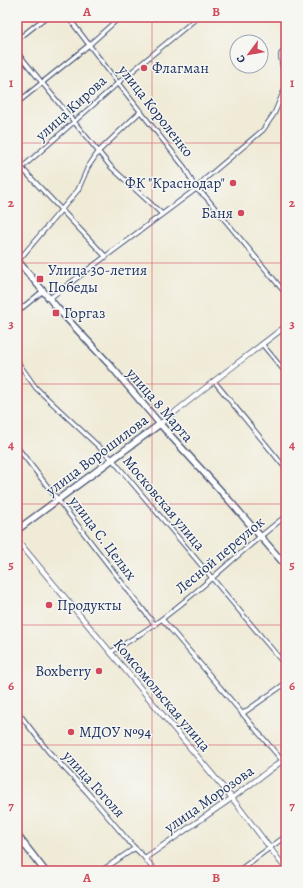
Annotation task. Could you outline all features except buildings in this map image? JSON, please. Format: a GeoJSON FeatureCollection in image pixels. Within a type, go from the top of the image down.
{"type":"FeatureCollection","features":[{"type":"Feature","properties":{"kind":"main road","name":"улица 8 Марта"},"geometry":{"type":"LineString","coordinates":[[18,260],[43,291],[286,566]]}},
{"type":"Feature","properties":{"kind":"main road","name":"улица Ворошилова"},"geometry":{"type":"LineString","coordinates":[[17,530],[160,424]]}},
{"type":"Feature","properties":{"kind":"main road"},"geometry":{"type":"LineString","coordinates":[[17,835],[45,871]]}},
{"type":"Feature","properties":{"kind":"street"},"geometry":{"type":"LineString","coordinates":[[17,40],[46,17]]}},
{"type":"Feature","properties":{"kind":"street","name":"улица Короленко"},"geometry":{"type":"LineString","coordinates":[[68,17],[185,168],[196,189],[209,202],[286,294]]}},
{"type":"Feature","properties":{"kind":"street"},"geometry":{"type":"LineString","coordinates":[[17,103],[89,45],[120,17]]}},
{"type":"Feature","properties":{"kind":"street","name":"улица Кирова"},"geometry":{"type":"LineString","coordinates":[[17,172],[118,83],[198,17]]}},
{"type":"Feature","properties":{"kind":"street"},"geometry":{"type":"LineString","coordinates":[[279,17],[286,19]]}},
{"type":"Feature","properties":{"kind":"street"},"geometry":{"type":"LineString","coordinates":[[50,298],[196,189],[205,179],[262,130],[274,114],[286,86],[281,54],[286,47]]}},
{"type":"Feature","properties":{"kind":"street"},"geometry":{"type":"LineString","coordinates":[[17,52],[111,167],[162,214]]}},
{"type":"Feature","properties":{"kind":"street"},"geometry":{"type":"LineString","coordinates":[[18,260],[62,211],[78,190],[88,167],[98,151],[141,112]]}},
{"type":"Feature","properties":{"kind":"street"},"geometry":{"type":"LineString","coordinates":[[17,163],[106,257]]}},
{"type":"Feature","properties":{"kind":"street"},"geometry":{"type":"LineString","coordinates":[[17,312],[43,291]]}},
{"type":"Feature","properties":{"kind":"street","name":"улица Ворошилова"},"geometry":{"type":"LineString","coordinates":[[160,424],[286,326]]}},
{"type":"Feature","properties":{"kind":"street"},"geometry":{"type":"LineString","coordinates":[[262,344],[286,374]]}},
{"type":"Feature","properties":{"kind":"street","name":"Московская улица"},"geometry":{"type":"LineString","coordinates":[[17,361],[36,388],[112,459],[286,666]]}},
{"type":"Feature","properties":{"kind":"street"},"geometry":{"type":"LineString","coordinates":[[214,381],[286,469]]}},
{"type":"Feature","properties":{"kind":"street","name":"улица С. Целых"},"geometry":{"type":"LineString","coordinates":[[17,447],[59,499],[155,625]]}},
{"type":"Feature","properties":{"kind":"street","name":"Лесной переулок"},"geometry":{"type":"LineString","coordinates":[[111,652],[155,625],[212,579],[260,535],[286,516]]}},
{"type":"Feature","properties":{"kind":"street","name":"Комсомольская улица"},"geometry":{"type":"LineString","coordinates":[[17,540],[232,798],[286,869]]}},
{"type":"Feature","properties":{"kind":"street"},"geometry":{"type":"LineString","coordinates":[[162,619],[242,714],[285,761]]}},
{"type":"Feature","properties":{"kind":"street"},"geometry":{"type":"LineString","coordinates":[[242,714],[286,683]]}},
{"type":"Feature","properties":{"kind":"street","name":"улица Гоголя"},"geometry":{"type":"LineString","coordinates":[[17,711],[48,751],[87,792],[155,871]]}},
{"type":"Feature","properties":{"kind":"street","name":"улица Морозова"},"geometry":{"type":"LineString","coordinates":[[145,858],[285,761]]}},
{"type":"Feature","properties":{"kind":"street"},"geometry":{"type":"LineString","coordinates":[[238,871],[286,836]]}},
{"type":"Feature","properties":{"kind":"street"},"geometry":{"type":"LineString","coordinates":[[17,852],[25,845]]}},
{"type":"Feature","properties":{"kind":"street"},"geometry":{"type":"LineString","coordinates":[[101,871],[135,848]]}},
{"type":"Feature","properties":{"kind":"place","name":"Флагман"},"geometry":{"type":"Point","coordinates":[144,68]}},
{"type":"Feature","properties":{"kind":"place","name":"ФК \"Краснодар\""},"geometry":{"type":"Point","coordinates":[233,183]}},
{"type":"Feature","properties":{"kind":"place","name":"Баня"},"geometry":{"type":"Point","coordinates":[241,213]}},
{"type":"Feature","properties":{"kind":"place","name":"Улица 30-летия Победы"},"geometry":{"type":"Point","coordinates":[40,279]}},
{"type":"Feature","properties":{"kind":"place","name":"Горгаз"},"geometry":{"type":"Point","coordinates":[56,313]}},
{"type":"Feature","properties":{"kind":"place","name":"Продукты"},"geometry":{"type":"Point","coordinates":[49,605]}},
{"type":"Feature","properties":{"kind":"place","name":"Boxberry"},"geometry":{"type":"Point","coordinates":[99,671]}},
{"type":"Feature","properties":{"kind":"place","name":"МДОУ №94"},"geometry":{"type":"Point","coordinates":[71,732]}}]}
